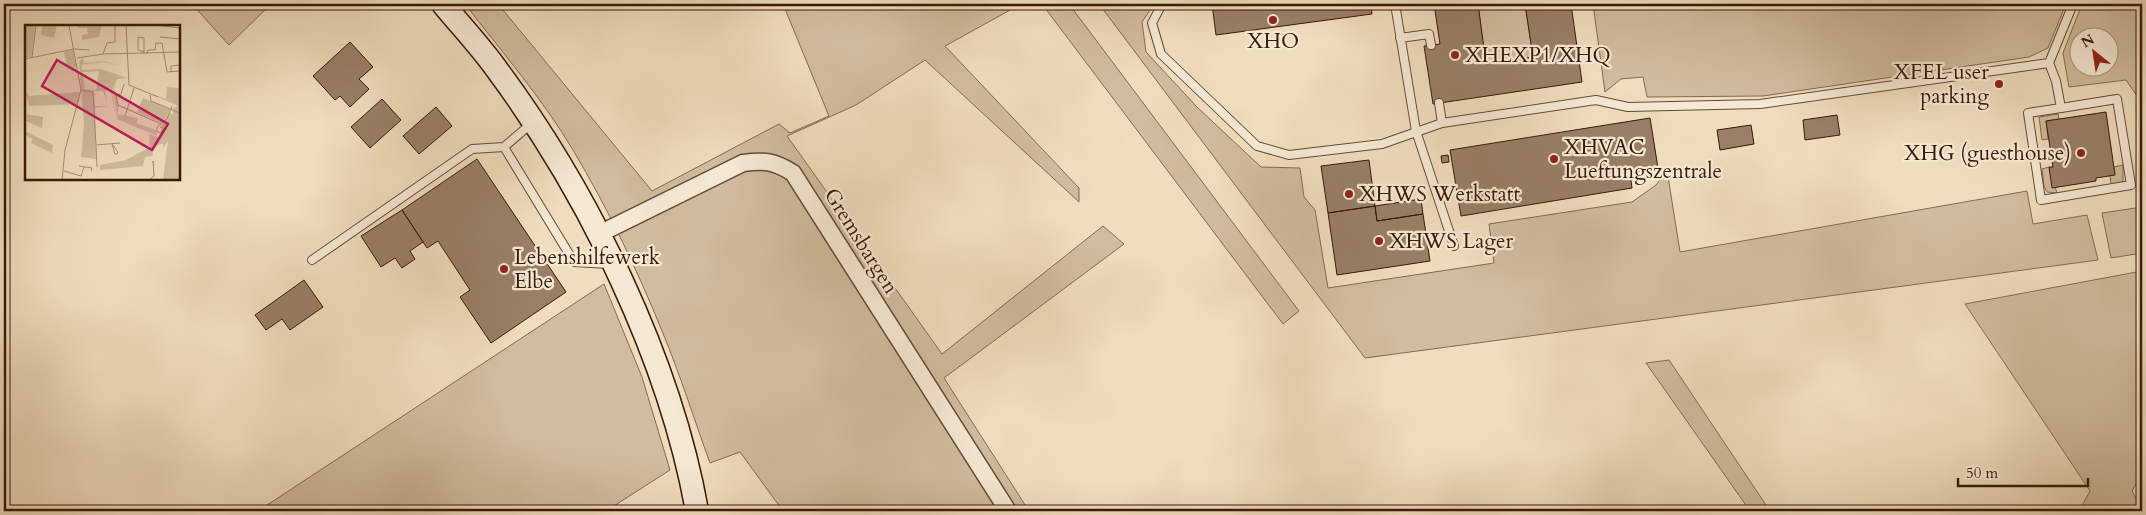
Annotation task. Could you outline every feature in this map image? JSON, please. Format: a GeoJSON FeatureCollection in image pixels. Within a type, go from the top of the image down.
{"type":"FeatureCollection","features":[{"type":"Feature","properties":{"kind":"main road"},"geometry":{"type":"LineString","coordinates":[[443,4],[498,71],[533,122],[549,146],[599,234],[658,370],[678,433],[697,511]]}},
{"type":"Feature","properties":{"kind":"street","name":"Gremsbargen"},"geometry":{"type":"LineString","coordinates":[[599,234],[743,163],[762,160],[780,165],[793,173],[1008,511]]}},
{"type":"Feature","properties":{"kind":"lane"},"geometry":{"type":"LineString","coordinates":[[1162,4],[1152,23],[1161,54],[1257,146],[1289,155],[1382,144],[1416,131],[1442,124],[1596,100],[1628,107],[1760,104],[2049,63]]}},
{"type":"Feature","properties":{"kind":"lane"},"geometry":{"type":"LineString","coordinates":[[1395,4],[1416,131],[1454,246]]}},
{"type":"Feature","properties":{"kind":"lane"},"geometry":{"type":"LineString","coordinates":[[2061,108],[2056,81],[2049,63],[2073,4]]}},
{"type":"Feature","properties":{"kind":"lane"},"geometry":{"type":"LineString","coordinates":[[1400,38],[1429,34],[1431,45]]}},
{"type":"Feature","properties":{"kind":"lane"},"geometry":{"type":"LineString","coordinates":[[2117,99],[2131,185],[2042,200],[2028,113],[2061,108],[2117,99]]}},
{"type":"Feature","properties":{"kind":"lane"},"geometry":{"type":"LineString","coordinates":[[1439,103],[1442,124]]}},
{"type":"Feature","properties":{"kind":"lane"},"geometry":{"type":"LineString","coordinates":[[312,260],[472,149],[504,147],[533,122]]}},
{"type":"Feature","properties":{"kind":"lane"},"geometry":{"type":"LineString","coordinates":[[504,147],[574,262],[613,265]]}},
{"type":"Feature","properties":{"kind":"shaded area"},"geometry":{"type":"Polygon","coordinates":[[[192,4],[271,4],[229,45],[192,4]]]}},
{"type":"Feature","properties":{"kind":"shaded area"},"geometry":{"type":"Polygon","coordinates":[[[465,4],[498,4],[652,191],[779,124],[790,133],[829,116],[783,4],[1021,4],[945,46],[1079,188],[1079,202],[925,60],[856,105],[787,136],[942,354],[1103,226],[1124,244],[944,378],[1029,511],[783,511],[740,452],[710,463],[675,364],[652,308],[632,262],[598,194],[573,150],[548,112],[465,4]]]}},
{"type":"Feature","properties":{"kind":"shaded area"},"geometry":{"type":"Polygon","coordinates":[[[1042,4],[1069,4],[1299,311],[1283,324],[1042,4]]]}},
{"type":"Feature","properties":{"kind":"shaded area"},"geometry":{"type":"Polygon","coordinates":[[[1099,4],[1154,4],[1142,22],[1146,52],[1197,107],[1261,167],[1300,168],[1304,197],[1315,210],[1328,288],[1494,263],[1489,224],[1632,202],[1656,185],[1667,170],[1680,252],[2027,191],[2033,224],[2087,215],[2098,260],[1365,358],[1099,4]]]}},
{"type":"Feature","properties":{"kind":"shaded area"},"geometry":{"type":"Polygon","coordinates":[[[1478,4],[1525,4],[1533,57],[1486,64],[1478,4]]]}},
{"type":"Feature","properties":{"kind":"shaded area"},"geometry":{"type":"Polygon","coordinates":[[[1593,4],[2066,4],[2048,48],[2029,57],[1763,96],[1647,97],[1643,77],[1621,79],[1605,92],[1593,4]]]}},
{"type":"Feature","properties":{"kind":"shaded area"},"geometry":{"type":"Polygon","coordinates":[[[2082,4],[2142,4],[2142,140],[2137,96],[2126,80],[2069,87],[2063,53],[2068,40],[2068,78],[2118,78],[2118,28],[2073,28],[2082,4]]]}},
{"type":"Feature","properties":{"kind":"shaded area"},"geometry":{"type":"Polygon","coordinates":[[[2058,114],[2059,119],[2046,121],[2048,139],[2042,140],[2039,117],[2058,114]]]}},
{"type":"Feature","properties":{"kind":"shaded area"},"geometry":{"type":"Polygon","coordinates":[[[2123,165],[2123,181],[2111,185],[2110,175],[2115,174],[2114,167],[2123,165]]]}},
{"type":"Feature","properties":{"kind":"shaded area"},"geometry":{"type":"Polygon","coordinates":[[[2049,167],[2057,193],[2047,192],[2044,186],[2042,169],[2049,167]]]}},
{"type":"Feature","properties":{"kind":"shaded area"},"geometry":{"type":"Polygon","coordinates":[[[2142,207],[2142,253],[2111,258],[2102,213],[2142,207]]]}},
{"type":"Feature","properties":{"kind":"shaded area"},"geometry":{"type":"Polygon","coordinates":[[[2142,271],[2142,473],[2132,491],[2142,511],[2079,511],[2090,491],[1965,304],[2142,271]]]}},
{"type":"Feature","properties":{"kind":"shaded area"},"geometry":{"type":"Polygon","coordinates":[[[604,284],[642,377],[670,470],[606,511],[258,511],[604,284]]]}},
{"type":"Feature","properties":{"kind":"shaded area"},"geometry":{"type":"Polygon","coordinates":[[[1669,360],[1770,511],[1750,511],[1646,363],[1669,360]]]}},
{"type":"Feature","properties":{"kind":"building","name":"XHO"},"geometry":{"type":"Polygon","coordinates":[[[1212,4],[1371,4],[1372,14],[1216,35],[1212,4]]]}},
{"type":"Feature","properties":{"kind":"building","name":"XHEXP1/XHQ"},"geometry":{"type":"Polygon","coordinates":[[[1434,4],[1478,4],[1486,64],[1533,57],[1525,4],[1571,4],[1582,82],[1433,104],[1424,46],[1440,44],[1434,4]]]}},
{"type":"Feature","properties":{"kind":"building"},"geometry":{"type":"Polygon","coordinates":[[[350,42],[373,67],[359,79],[369,89],[350,107],[340,96],[335,100],[313,76],[350,42]]]}},
{"type":"Feature","properties":{"kind":"building"},"geometry":{"type":"Polygon","coordinates":[[[382,99],[401,120],[370,148],[351,127],[382,99]]]}},
{"type":"Feature","properties":{"kind":"building"},"geometry":{"type":"Polygon","coordinates":[[[436,107],[452,126],[419,154],[403,136],[436,107]]]}},
{"type":"Feature","properties":{"kind":"building","name":"XHG (guesthouse)"},"geometry":{"type":"Polygon","coordinates":[[[2106,112],[2115,175],[2096,178],[2096,181],[2052,188],[2049,167],[2053,167],[2046,121],[2106,112]]]}},
{"type":"Feature","properties":{"kind":"building"},"geometry":{"type":"Polygon","coordinates":[[[1837,115],[1840,135],[1805,140],[1803,120],[1837,115]]]}},
{"type":"Feature","properties":{"kind":"building","name":"XHVAC Lueftungszentrale"},"geometry":{"type":"Polygon","coordinates":[[[1650,118],[1658,168],[1630,173],[1632,188],[1461,216],[1450,150],[1650,118]]]}},
{"type":"Feature","properties":{"kind":"building"},"geometry":{"type":"Polygon","coordinates":[[[1751,125],[1754,144],[1720,150],[1717,130],[1751,125]]]}},
{"type":"Feature","properties":{"kind":"building"},"geometry":{"type":"Polygon","coordinates":[[[1448,155],[1449,162],[1442,163],[1441,156],[1448,155]]]}},
{"type":"Feature","properties":{"kind":"building","name":"Lebenshilfewerk Elbe"},"geometry":{"type":"Polygon","coordinates":[[[477,159],[566,292],[491,343],[460,297],[470,290],[438,241],[427,248],[402,210],[477,159]]]}},
{"type":"Feature","properties":{"kind":"building","name":"XHWS Werkstatt"},"geometry":{"type":"Polygon","coordinates":[[[1369,160],[1375,206],[1328,213],[1321,166],[1369,160]]]}},
{"type":"Feature","properties":{"kind":"building"},"geometry":{"type":"Polygon","coordinates":[[[1421,199],[1423,214],[1377,221],[1375,206],[1421,199]]]}},
{"type":"Feature","properties":{"kind":"building","name":"XHWS Lager"},"geometry":{"type":"Polygon","coordinates":[[[1375,206],[1377,221],[1423,214],[1430,261],[1337,275],[1328,213],[1375,206]]]}},
{"type":"Feature","properties":{"kind":"building"},"geometry":{"type":"Polygon","coordinates":[[[402,210],[423,242],[410,251],[415,259],[402,268],[395,258],[381,267],[361,236],[402,210]]]}},
{"type":"Feature","properties":{"kind":"building"},"geometry":{"type":"Polygon","coordinates":[[[304,280],[323,307],[290,330],[282,319],[266,330],[255,315],[304,280]]]}},
{"type":"Feature","properties":{"kind":"place","name":"XHO"},"geometry":{"type":"Point","coordinates":[1273,20]}},
{"type":"Feature","properties":{"kind":"place","name":"XHEXP1/XHQ"},"geometry":{"type":"Point","coordinates":[1455,55]}},
{"type":"Feature","properties":{"kind":"place","name":"XFEL user parking"},"geometry":{"type":"Point","coordinates":[1999,84]}},
{"type":"Feature","properties":{"kind":"place","name":"XHG (guesthouse)"},"geometry":{"type":"Point","coordinates":[2081,153]}},
{"type":"Feature","properties":{"kind":"place","name":"XHVAC Lueftungszentrale"},"geometry":{"type":"Point","coordinates":[1554,159]}},
{"type":"Feature","properties":{"kind":"place","name":"XHWS Werkstatt"},"geometry":{"type":"Point","coordinates":[1349,194]}},
{"type":"Feature","properties":{"kind":"place","name":"XHWS Lager"},"geometry":{"type":"Point","coordinates":[1379,241]}},
{"type":"Feature","properties":{"kind":"place","name":"Lebenshilfewerk Elbe"},"geometry":{"type":"Point","coordinates":[504,269]}}]}
